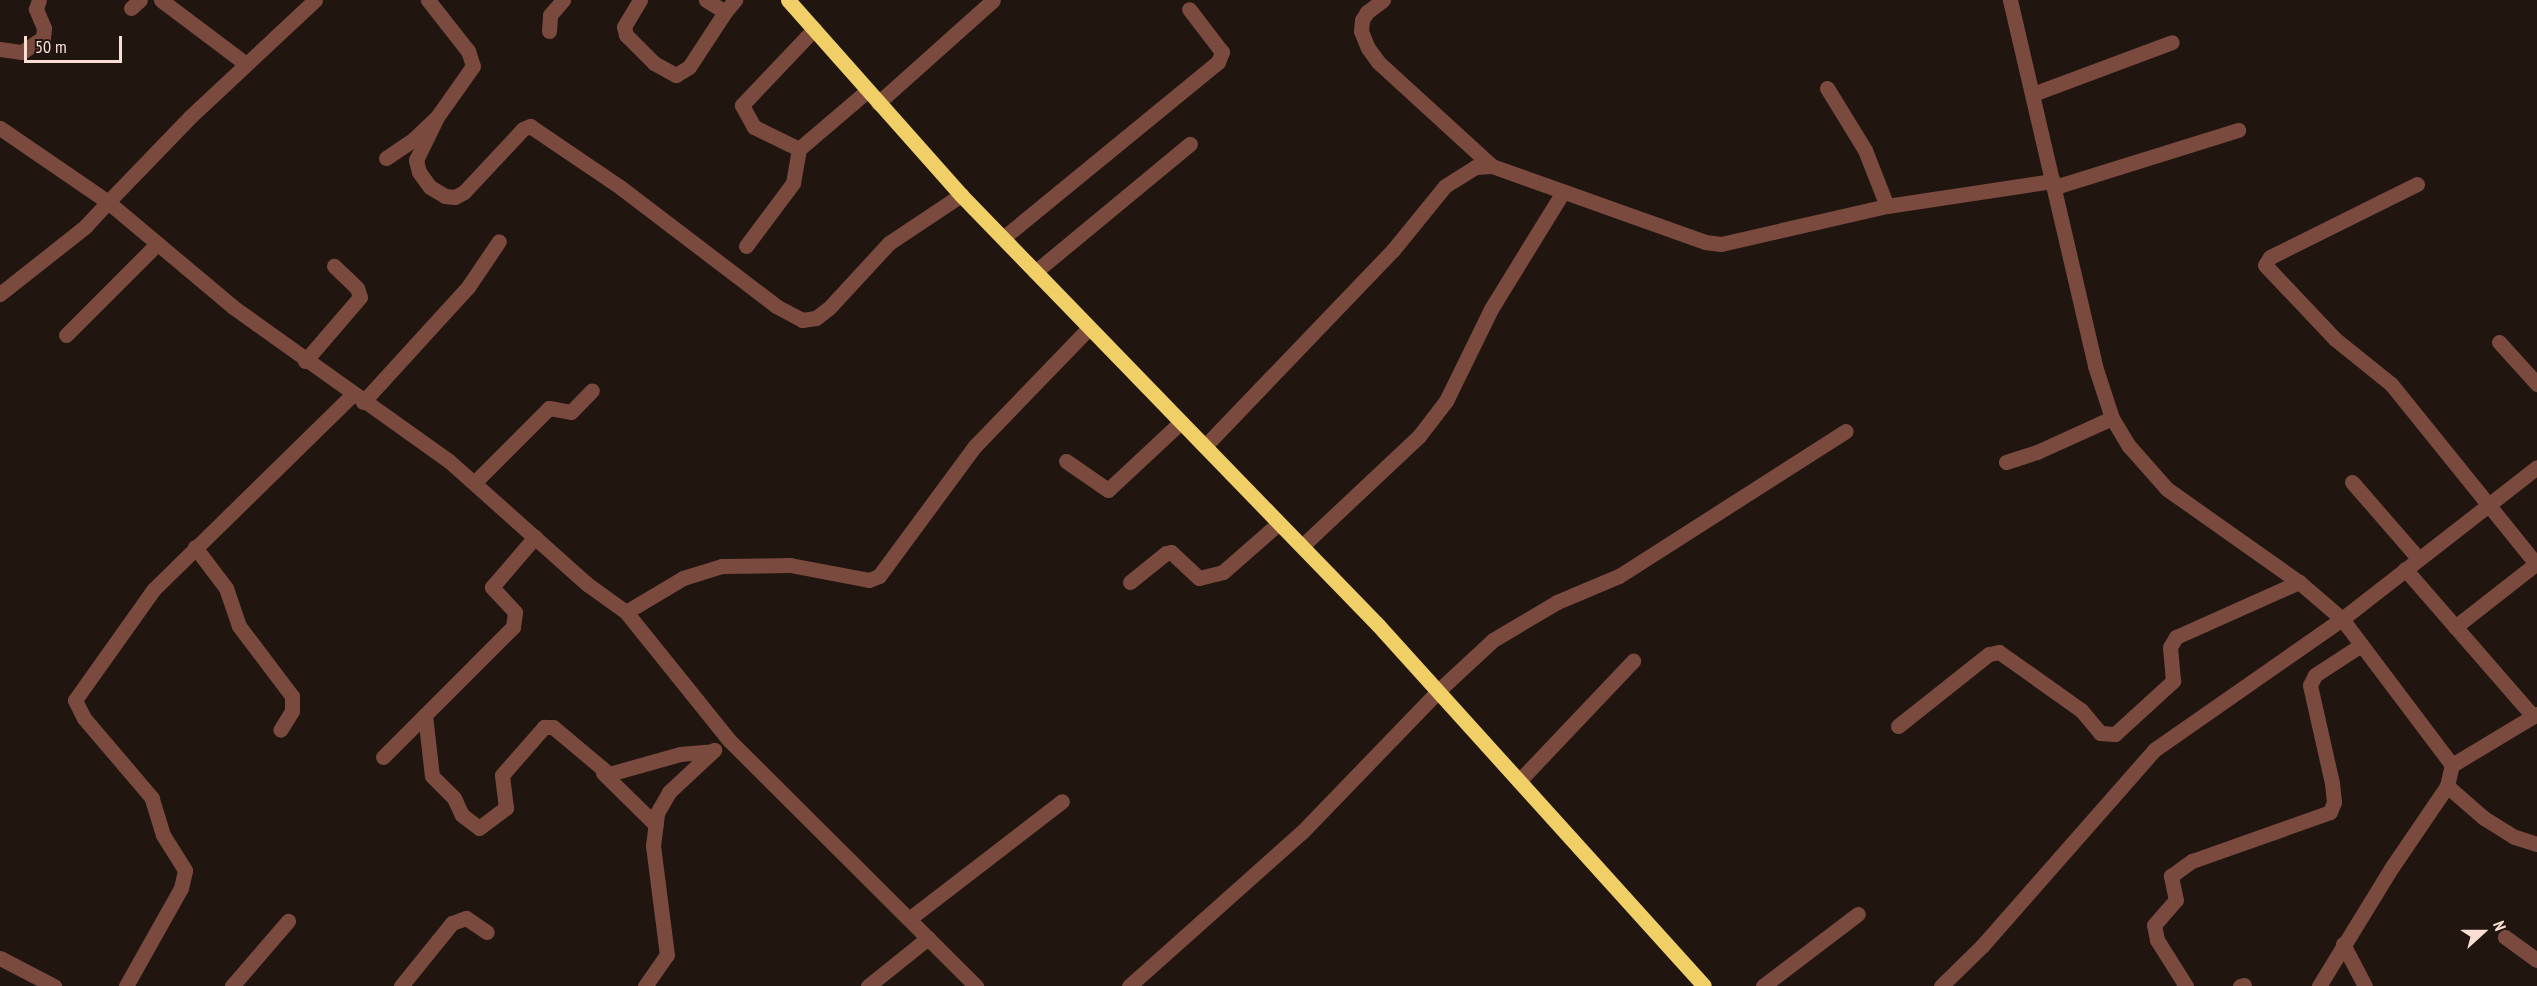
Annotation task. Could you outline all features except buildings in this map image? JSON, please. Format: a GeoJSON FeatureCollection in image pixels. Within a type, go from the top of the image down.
{"type":"FeatureCollection","features":[{"type":"Feature","properties":{"kind":"main road"},"geometry":{"type":"LineString","coordinates":[[788,0],[961,195],[1302,546],[1438,691],[1704,986]]}},
{"type":"Feature","properties":{"kind":"street"},"geometry":{"type":"LineString","coordinates":[[0,50],[22,52],[43,38],[44,28],[36,9],[39,0]]}},
{"type":"Feature","properties":{"kind":"street"},"geometry":{"type":"LineString","coordinates":[[161,0],[246,64]]}},
{"type":"Feature","properties":{"kind":"street"},"geometry":{"type":"LineString","coordinates":[[0,294],[86,226],[246,64],[315,0]]}},
{"type":"Feature","properties":{"kind":"street"},"geometry":{"type":"LineString","coordinates":[[428,0],[468,51],[473,66],[437,117],[416,160],[419,172],[430,187],[446,196],[455,197],[464,192],[523,129],[530,126],[620,187],[776,306],[802,320],[816,318],[829,308],[889,243],[961,195]]}},
{"type":"Feature","properties":{"kind":"street"},"geometry":{"type":"LineString","coordinates":[[549,31],[550,15],[563,0]]}},
{"type":"Feature","properties":{"kind":"street"},"geometry":{"type":"LineString","coordinates":[[640,0],[624,27],[626,35],[654,63],[679,75],[730,6],[706,0]]}},
{"type":"Feature","properties":{"kind":"street"},"geometry":{"type":"LineString","coordinates":[[878,103],[993,0]]}},
{"type":"Feature","properties":{"kind":"street"},"geometry":{"type":"LineString","coordinates":[[1383,0],[1367,12],[1362,20],[1361,31],[1368,48],[1378,62],[1492,166],[1721,244],[1887,206],[2054,184],[2238,130]]}},
{"type":"Feature","properties":{"kind":"street"},"geometry":{"type":"LineString","coordinates":[[2010,0],[2095,366],[2112,418],[2143,467],[2167,489],[2299,582],[2342,619],[2452,765]]}},
{"type":"Feature","properties":{"kind":"street"},"geometry":{"type":"LineString","coordinates":[[1003,238],[1218,62],[1222,52],[1189,9]]}},
{"type":"Feature","properties":{"kind":"street"},"geometry":{"type":"LineString","coordinates":[[799,149],[754,127],[742,105],[814,29]]}},
{"type":"Feature","properties":{"kind":"street"},"geometry":{"type":"LineString","coordinates":[[2033,94],[2172,42]]}},
{"type":"Feature","properties":{"kind":"street"},"geometry":{"type":"LineString","coordinates":[[1827,88],[1865,150],[1887,206]]}},
{"type":"Feature","properties":{"kind":"street"},"geometry":{"type":"LineString","coordinates":[[746,246],[793,183],[799,149],[867,91]]}},
{"type":"Feature","properties":{"kind":"street"},"geometry":{"type":"LineString","coordinates":[[386,158],[414,140],[437,117]]}},
{"type":"Feature","properties":{"kind":"street"},"geometry":{"type":"LineString","coordinates":[[0,128],[108,202],[157,244],[305,361],[434,450],[626,612],[729,740],[976,986]]}},
{"type":"Feature","properties":{"kind":"street"},"geometry":{"type":"LineString","coordinates":[[1035,272],[1190,144]]}},
{"type":"Feature","properties":{"kind":"street"},"geometry":{"type":"LineString","coordinates":[[1205,446],[1393,250],[1444,186],[1475,167],[1492,166]]}},
{"type":"Feature","properties":{"kind":"street"},"geometry":{"type":"LineString","coordinates":[[2417,184],[2270,257],[2265,266],[2335,339],[2391,384],[2537,564],[2456,627]]}},
{"type":"Feature","properties":{"kind":"street"},"geometry":{"type":"LineString","coordinates":[[1302,546],[1419,436],[1446,401],[1491,309],[1563,192]]}},
{"type":"Feature","properties":{"kind":"street"},"geometry":{"type":"LineString","coordinates":[[126,986],[181,888],[185,870],[163,835],[152,798],[84,718],[75,700],[142,604],[195,547],[358,399],[464,292],[500,241]]}},
{"type":"Feature","properties":{"kind":"street"},"geometry":{"type":"LineString","coordinates":[[66,335],[157,244]]}},
{"type":"Feature","properties":{"kind":"street"},"geometry":{"type":"LineString","coordinates":[[305,361],[360,297],[357,288],[334,266]]}},
{"type":"Feature","properties":{"kind":"street"},"geometry":{"type":"LineString","coordinates":[[626,612],[683,578],[722,566],[790,565],[868,580],[879,576],[975,446],[1089,328]]}},
{"type":"Feature","properties":{"kind":"street"},"geometry":{"type":"LineString","coordinates":[[2499,342],[2537,384]]}},
{"type":"Feature","properties":{"kind":"street"},"geometry":{"type":"LineString","coordinates":[[474,483],[549,408],[571,412],[592,390]]}},
{"type":"Feature","properties":{"kind":"street"},"geometry":{"type":"LineString","coordinates":[[2006,462],[2037,452],[2112,418]]}},
{"type":"Feature","properties":{"kind":"street"},"geometry":{"type":"LineString","coordinates":[[1066,461],[1108,490],[1119,484],[1181,422]]}},
{"type":"Feature","properties":{"kind":"street"},"geometry":{"type":"LineString","coordinates":[[1129,986],[1302,832],[1438,691],[1504,632],[1619,576],[1846,431]]}},
{"type":"Feature","properties":{"kind":"street"},"geometry":{"type":"LineString","coordinates":[[1941,986],[1982,946],[2154,750],[2342,619],[2537,467]]}},
{"type":"Feature","properties":{"kind":"street"},"geometry":{"type":"LineString","coordinates":[[2352,482],[2418,558]]}},
{"type":"Feature","properties":{"kind":"street"},"geometry":{"type":"LineString","coordinates":[[1130,582],[1166,553],[1171,552],[1198,578],[1223,572],[1279,523]]}},
{"type":"Feature","properties":{"kind":"street"},"geometry":{"type":"LineString","coordinates":[[382,756],[513,627],[515,612],[492,587],[535,537]]}},
{"type":"Feature","properties":{"kind":"street"},"geometry":{"type":"LineString","coordinates":[[195,547],[226,588],[239,626],[292,696],[292,711],[280,730]]}},
{"type":"Feature","properties":{"kind":"street"},"geometry":{"type":"LineString","coordinates":[[2319,986],[2343,944],[2447,786],[2452,765],[2535,715],[2405,569]]}},
{"type":"Feature","properties":{"kind":"street"},"geometry":{"type":"LineString","coordinates":[[1898,726],[1989,654],[1999,652],[2081,710],[2100,733],[2115,734],[2173,681],[2170,647],[2176,637],[2299,582]]}},
{"type":"Feature","properties":{"kind":"street"},"geometry":{"type":"LineString","coordinates":[[2186,986],[2157,940],[2154,925],[2176,900],[2170,876],[2192,861],[2330,812],[2334,802],[2332,783],[2310,685],[2315,675],[2361,645]]}},
{"type":"Feature","properties":{"kind":"street"},"geometry":{"type":"LineString","coordinates":[[1519,781],[1633,661]]}},
{"type":"Feature","properties":{"kind":"street"},"geometry":{"type":"LineString","coordinates":[[425,715],[432,776],[454,798],[462,815],[479,828],[506,808],[502,775],[544,727],[553,727],[656,825]]}},
{"type":"Feature","properties":{"kind":"street"},"geometry":{"type":"LineString","coordinates":[[645,986],[667,955],[653,846],[656,825],[665,797],[713,751],[729,740]]}},
{"type":"Feature","properties":{"kind":"street"},"geometry":{"type":"LineString","coordinates":[[603,773],[617,772],[680,754],[713,751]]}},
{"type":"Feature","properties":{"kind":"street"},"geometry":{"type":"LineString","coordinates":[[2447,786],[2484,818],[2515,837],[2537,844]]}},
{"type":"Feature","properties":{"kind":"street"},"geometry":{"type":"LineString","coordinates":[[909,919],[1062,801]]}},
{"type":"Feature","properties":{"kind":"street"},"geometry":{"type":"LineString","coordinates":[[1763,986],[1858,914]]}},
{"type":"Feature","properties":{"kind":"street"},"geometry":{"type":"LineString","coordinates":[[401,986],[452,923],[466,918],[487,932]]}},
{"type":"Feature","properties":{"kind":"street"},"geometry":{"type":"LineString","coordinates":[[232,986],[288,921]]}},
{"type":"Feature","properties":{"kind":"street"},"geometry":{"type":"LineString","coordinates":[[868,986],[928,938]]}},
{"type":"Feature","properties":{"kind":"street"},"geometry":{"type":"LineString","coordinates":[[2505,938],[2537,960]]}},
{"type":"Feature","properties":{"kind":"street"},"geometry":{"type":"LineString","coordinates":[[2343,944],[2366,986]]}},
{"type":"Feature","properties":{"kind":"street"},"geometry":{"type":"LineString","coordinates":[[0,958],[54,986]]}}]}
